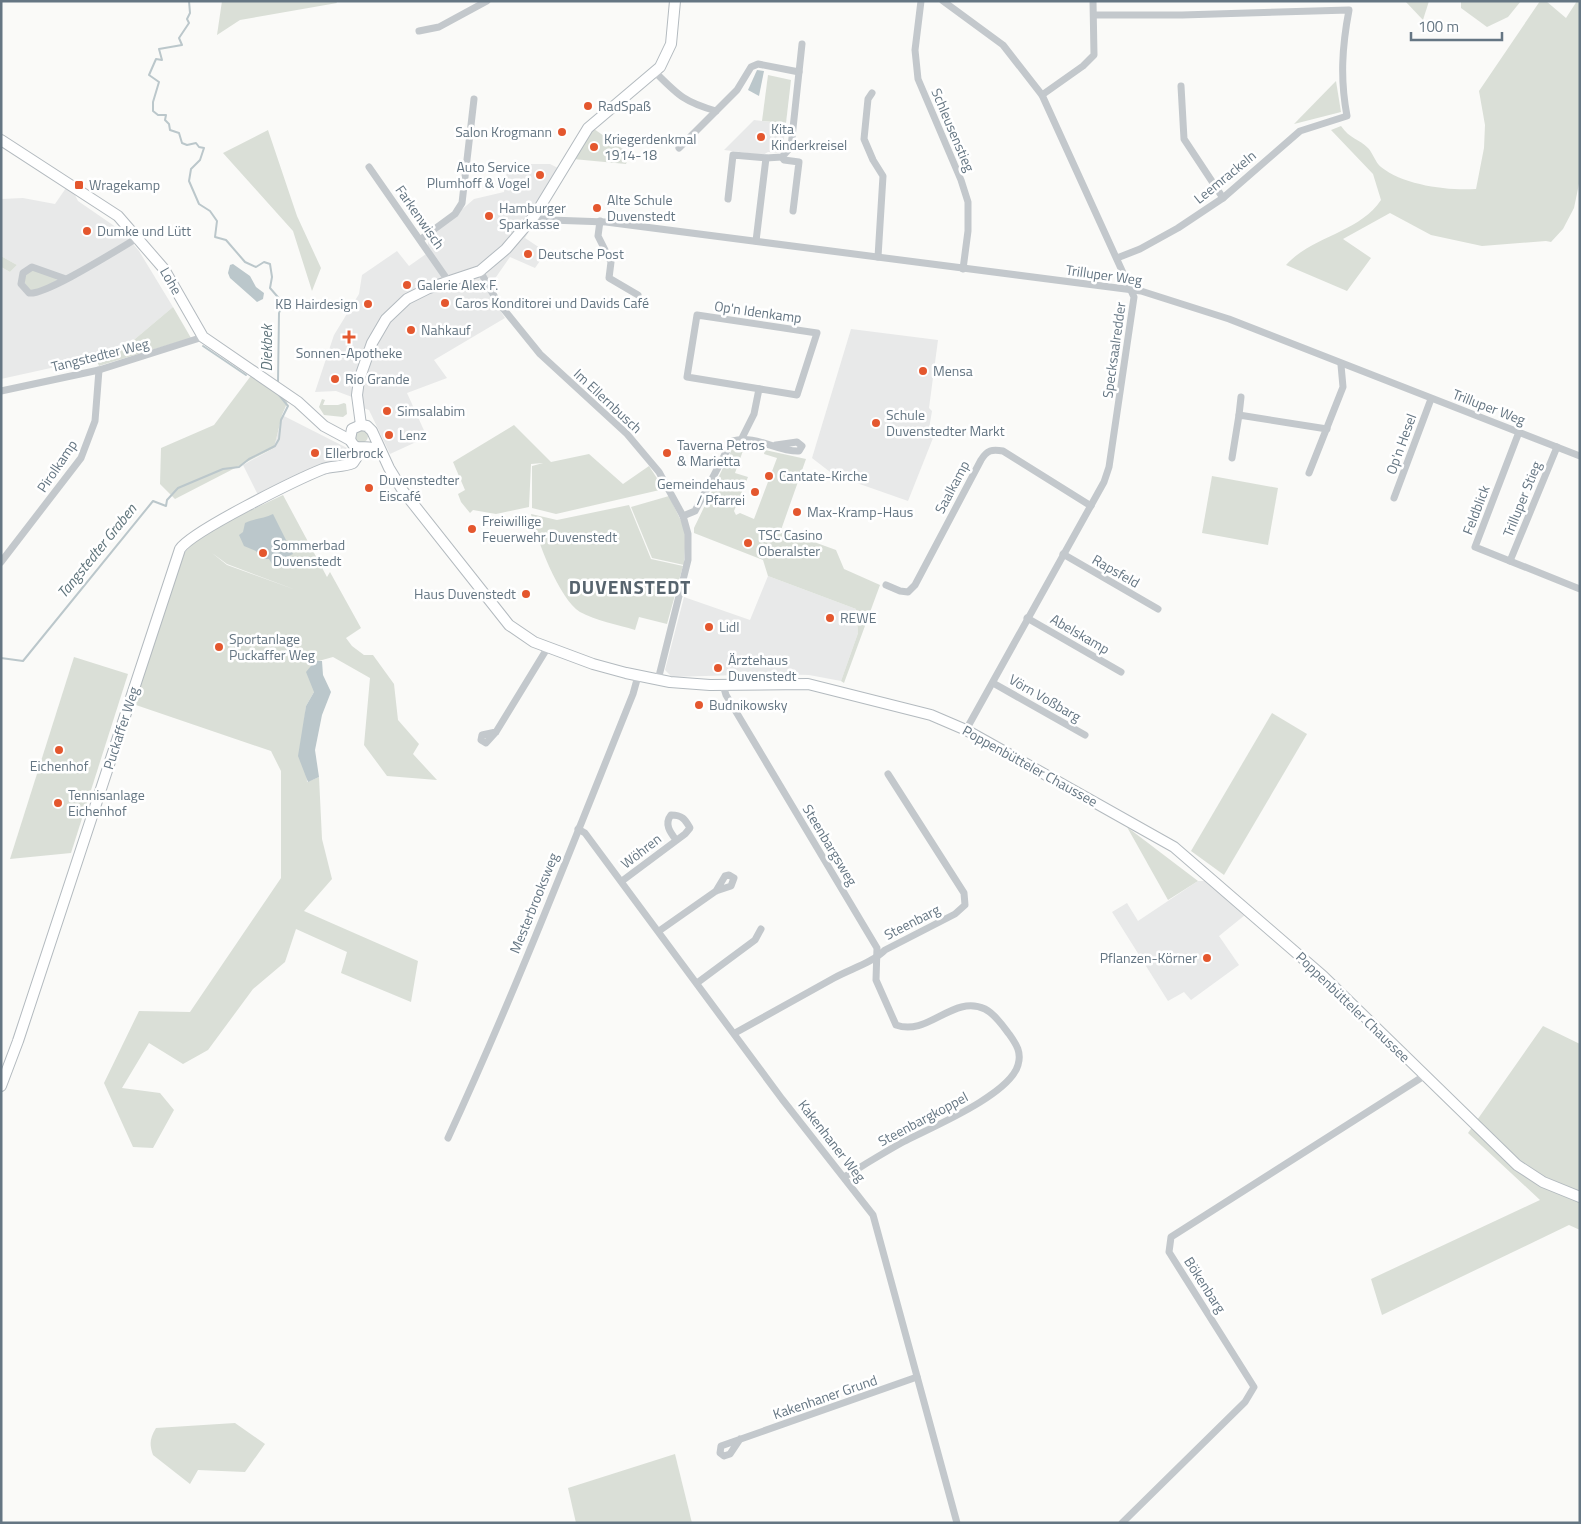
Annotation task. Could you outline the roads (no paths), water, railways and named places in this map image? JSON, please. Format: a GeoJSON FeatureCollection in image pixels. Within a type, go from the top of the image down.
{"type":"FeatureCollection","features":[{"type":"Feature","properties":{"kind":"main road"},"geometry":{"type":"LineString","coordinates":[[346,465],[352,454],[351,442],[356,427],[357,390],[365,359],[376,334],[391,312],[407,299],[429,288],[480,272],[506,249],[535,215],[588,128],[655,72],[665,60],[671,44],[675,1]]}},
{"type":"Feature","properties":{"kind":"main road","name":"Lohe"},"geometry":{"type":"LineString","coordinates":[[1,140],[106,207],[138,237],[164,269],[203,337],[298,402],[317,420],[351,442]]}},
{"type":"Feature","properties":{"kind":"main road"},"geometry":{"type":"LineString","coordinates":[[331,430],[356,427],[369,428],[373,436],[371,444],[364,448],[354,462],[346,465]]}},
{"type":"Feature","properties":{"kind":"main road","name":"Poppenbütteler Chaussee"},"geometry":{"type":"LineString","coordinates":[[373,436],[403,491],[509,625],[521,635],[548,648],[593,664],[638,676],[658,680],[723,685],[808,684],[933,716],[966,730],[1174,847],[1323,976],[1424,1076],[1517,1164],[1543,1182],[1580,1197]]}},
{"type":"Feature","properties":{"kind":"main road"},"geometry":{"type":"LineString","coordinates":[[351,442],[364,448],[373,448],[383,455]]}},
{"type":"Feature","properties":{"kind":"main road","name":"Puckaffer Weg"},"geometry":{"type":"LineString","coordinates":[[1,1086],[18,1041],[180,549],[194,535],[272,494],[320,470],[346,465]]}},
{"type":"Feature","properties":{"kind":"street"},"geometry":{"type":"LineString","coordinates":[[419,31],[439,27],[488,1]]}},
{"type":"Feature","properties":{"kind":"street","name":"Schleusenstieg"},"geometry":{"type":"LineString","coordinates":[[921,1],[915,50],[918,79],[961,180],[968,202],[968,231],[962,269]]}},
{"type":"Feature","properties":{"kind":"street","name":"Specksaalredder"},"geometry":{"type":"LineString","coordinates":[[944,1],[1003,45],[1042,95],[1134,297],[1109,467],[1104,482],[966,730]]}},
{"type":"Feature","properties":{"kind":"street"},"geometry":{"type":"LineString","coordinates":[[1042,95],[1083,66],[1094,55],[1093,1]]}},
{"type":"Feature","properties":{"kind":"street","name":"Leemrackeln"},"geometry":{"type":"LineString","coordinates":[[1094,15],[1182,16],[1349,10],[1342,47],[1341,73],[1348,116],[1300,131],[1223,198],[1178,228],[1117,258]]}},
{"type":"Feature","properties":{"kind":"street"},"geometry":{"type":"LineString","coordinates":[[782,157],[791,147],[802,44]]}},
{"type":"Feature","properties":{"kind":"street"},"geometry":{"type":"LineString","coordinates":[[679,148],[737,90],[750,67],[758,64],[799,72]]}},
{"type":"Feature","properties":{"kind":"street"},"geometry":{"type":"LineString","coordinates":[[655,72],[680,98],[716,111]]}},
{"type":"Feature","properties":{"kind":"street"},"geometry":{"type":"LineString","coordinates":[[1182,86],[1184,139],[1223,198]]}},
{"type":"Feature","properties":{"kind":"street"},"geometry":{"type":"LineString","coordinates":[[872,93],[868,99],[864,139],[873,160],[884,176],[878,257]]}},
{"type":"Feature","properties":{"kind":"street"},"geometry":{"type":"LineString","coordinates":[[421,238],[455,214],[462,203],[474,99]]}},
{"type":"Feature","properties":{"kind":"street"},"geometry":{"type":"LineString","coordinates":[[728,199],[733,155],[766,158],[782,157],[784,160],[799,162],[793,211]]}},
{"type":"Feature","properties":{"kind":"street"},"geometry":{"type":"LineString","coordinates":[[756,241],[766,158]]}},
{"type":"Feature","properties":{"kind":"street","name":"Farkenwisch"},"geometry":{"type":"LineString","coordinates":[[369,167],[421,238],[449,282]]}},
{"type":"Feature","properties":{"kind":"street","name":"Trilluper Weg"},"geometry":{"type":"LineString","coordinates":[[535,215],[550,220],[600,221],[1141,292],[1229,319],[1342,365],[1580,456]]}},
{"type":"Feature","properties":{"kind":"street"},"geometry":{"type":"LineString","coordinates":[[600,221],[598,236],[611,262],[609,278],[638,295]]}},
{"type":"Feature","properties":{"kind":"street"},"geometry":{"type":"LineString","coordinates":[[66,279],[35,267],[24,271],[21,284],[27,292],[36,294],[66,279],[138,237]]}},
{"type":"Feature","properties":{"kind":"street","name":"Im Ellernbusch"},"geometry":{"type":"LineString","coordinates":[[480,272],[497,301],[540,354],[627,434],[658,472],[683,516],[688,534],[688,560],[658,680]]}},
{"type":"Feature","properties":{"kind":"street","name":"Op'n Idenkamp"},"geometry":{"type":"LineString","coordinates":[[697,316],[817,333],[797,395],[759,389],[687,377],[697,316]]}},
{"type":"Feature","properties":{"kind":"street","name":"Tangstedter Weg"},"geometry":{"type":"LineString","coordinates":[[1,391],[99,370],[203,337]]}},
{"type":"Feature","properties":{"kind":"street"},"geometry":{"type":"LineString","coordinates":[[1309,473],[1343,387],[1342,365]]}},
{"type":"Feature","properties":{"kind":"street","name":"Pirolkamp"},"geometry":{"type":"LineString","coordinates":[[1,562],[81,458],[95,421],[99,370]]}},
{"type":"Feature","properties":{"kind":"street"},"geometry":{"type":"LineString","coordinates":[[742,438],[754,414],[759,389]]}},
{"type":"Feature","properties":{"kind":"street"},"geometry":{"type":"LineString","coordinates":[[1232,458],[1241,398]]}},
{"type":"Feature","properties":{"kind":"street","name":"Op'n Hesel"},"geometry":{"type":"LineString","coordinates":[[1394,498],[1431,399]]}},
{"type":"Feature","properties":{"kind":"street"},"geometry":{"type":"LineString","coordinates":[[1238,415],[1326,429]]}},
{"type":"Feature","properties":{"kind":"street","name":"Feldblick"},"geometry":{"type":"LineString","coordinates":[[1519,432],[1476,547],[1580,589]]}},
{"type":"Feature","properties":{"kind":"street"},"geometry":{"type":"LineString","coordinates":[[683,516],[695,511],[732,441],[742,438],[776,445]]}},
{"type":"Feature","properties":{"kind":"street","name":"Trilluper Stieg"},"geometry":{"type":"LineString","coordinates":[[1510,561],[1557,447]]}},
{"type":"Feature","properties":{"kind":"street","name":"Saalkamp"},"geometry":{"type":"LineString","coordinates":[[886,585],[908,592],[915,585],[986,452],[994,449],[1003,451],[1091,506]]}},
{"type":"Feature","properties":{"kind":"street","name":"Rapsfeld"},"geometry":{"type":"LineString","coordinates":[[1063,554],[1158,609]]}},
{"type":"Feature","properties":{"kind":"street","name":"Abelskamp"},"geometry":{"type":"LineString","coordinates":[[1027,618],[1121,672]]}},
{"type":"Feature","properties":{"kind":"street"},"geometry":{"type":"LineString","coordinates":[[496,732],[548,648]]}},
{"type":"Feature","properties":{"kind":"street","name":"Mesterbrooksweg"},"geometry":{"type":"LineString","coordinates":[[448,1138],[482,1066],[638,676]]}},
{"type":"Feature","properties":{"kind":"street","name":"Vörn Voßbarg"},"geometry":{"type":"LineString","coordinates":[[993,683],[1085,735]]}},
{"type":"Feature","properties":{"kind":"street","name":"Steenbargsweg"},"geometry":{"type":"LineString","coordinates":[[723,685],[726,695],[876,948],[878,958],[876,980],[896,1025]]}},
{"type":"Feature","properties":{"kind":"street","name":"Steenbarg"},"geometry":{"type":"LineString","coordinates":[[735,1033],[810,991],[878,958],[885,950],[956,914],[965,905],[964,893],[888,774]]}},
{"type":"Feature","properties":{"kind":"street","name":"Kakenhaner Weg"},"geometry":{"type":"LineString","coordinates":[[578,829],[585,834],[622,881],[782,1099],[873,1214],[958,1523]]}},
{"type":"Feature","properties":{"kind":"street","name":"Wöhren"},"geometry":{"type":"LineString","coordinates":[[622,881],[676,840]]}},
{"type":"Feature","properties":{"kind":"street"},"geometry":{"type":"LineString","coordinates":[[659,931],[716,891]]}},
{"type":"Feature","properties":{"kind":"street"},"geometry":{"type":"LineString","coordinates":[[697,983],[755,940],[761,929]]}},
{"type":"Feature","properties":{"kind":"street","name":"Steenbargkoppel"},"geometry":{"type":"LineString","coordinates":[[844,1177],[904,1142],[969,1111],[1008,1079],[1018,1066],[1019,1050],[1002,1024],[986,1010],[966,1004],[919,1026],[905,1028],[896,1025]]}},
{"type":"Feature","properties":{"kind":"street","name":"Bökenbarg"},"geometry":{"type":"LineString","coordinates":[[1122,1523],[1244,1402],[1254,1387],[1169,1252],[1171,1238],[1424,1076]]}},
{"type":"Feature","properties":{"kind":"street","name":"Kakenhaner Grund"},"geometry":{"type":"LineString","coordinates":[[740,1439],[917,1377]]}},
{"type":"Feature","properties":{"kind":"waterway","name":"Diekbek"},"geometry":{"type":"LineString","coordinates":[[189,1],[190,13],[187,19],[189,23],[179,38],[182,45],[159,49],[162,60],[156,59],[149,75],[159,82],[153,102],[153,111],[158,115],[166,115],[165,120],[169,124],[170,130],[179,133],[182,143],[187,145],[196,143],[199,147],[204,148],[200,160],[191,169],[189,181],[199,204],[210,211],[217,221],[215,237],[226,240],[245,262],[256,267],[264,262],[270,264],[272,277],[270,288],[283,303],[279,313],[278,382]]}},
{"type":"Feature","properties":{"kind":"waterway"},"geometry":{"type":"LineString","coordinates":[[203,346],[246,375]]}},
{"type":"Feature","properties":{"kind":"waterway","name":"Tangstedter Graben"},"geometry":{"type":"LineString","coordinates":[[1,658],[23,661],[153,501],[166,506],[167,500],[178,488],[223,469],[239,467],[249,459],[275,446],[279,439],[281,420],[288,406],[279,395]]}},
{"type":"Feature","properties":{"kind":"place","name":"RadSpaß"},"geometry":{"type":"Point","coordinates":[588,106]}},
{"type":"Feature","properties":{"kind":"place","name":"Salon Krogmann"},"geometry":{"type":"Point","coordinates":[562,132]}},
{"type":"Feature","properties":{"kind":"place","name":"Kita Kinderkreisel"},"geometry":{"type":"Point","coordinates":[761,137]}},
{"type":"Feature","properties":{"kind":"place","name":"Kriegerdenkmal 1914-18"},"geometry":{"type":"Point","coordinates":[594,147]}},
{"type":"Feature","properties":{"kind":"place","name":"Auto Service Plumhoff & Vogel"},"geometry":{"type":"Point","coordinates":[540,175]}},
{"type":"Feature","properties":{"kind":"place","name":"Wragekamp"},"geometry":{"type":"Point","coordinates":[79,185]}},
{"type":"Feature","properties":{"kind":"place","name":"Alte Schule Duvenstedt"},"geometry":{"type":"Point","coordinates":[597,208]}},
{"type":"Feature","properties":{"kind":"place","name":"Hamburger Sparkasse"},"geometry":{"type":"Point","coordinates":[489,216]}},
{"type":"Feature","properties":{"kind":"place","name":"Dumke und Lütt"},"geometry":{"type":"Point","coordinates":[87,231]}},
{"type":"Feature","properties":{"kind":"place","name":"Deutsche Post"},"geometry":{"type":"Point","coordinates":[528,254]}},
{"type":"Feature","properties":{"kind":"place","name":"Galerie Alex F."},"geometry":{"type":"Point","coordinates":[407,285]}},
{"type":"Feature","properties":{"kind":"place","name":"Caros Konditorei und Davids Café"},"geometry":{"type":"Point","coordinates":[445,303]}},
{"type":"Feature","properties":{"kind":"place","name":"KB Hairdesign"},"geometry":{"type":"Point","coordinates":[368,304]}},
{"type":"Feature","properties":{"kind":"place","name":"Nahkauf"},"geometry":{"type":"Point","coordinates":[411,330]}},
{"type":"Feature","properties":{"kind":"place","name":"Sonnen-Apotheke"},"geometry":{"type":"Point","coordinates":[349,337]}},
{"type":"Feature","properties":{"kind":"place","name":"Mensa"},"geometry":{"type":"Point","coordinates":[923,371]}},
{"type":"Feature","properties":{"kind":"place","name":"Rio Grande"},"geometry":{"type":"Point","coordinates":[335,379]}},
{"type":"Feature","properties":{"kind":"place","name":"Simsalabim"},"geometry":{"type":"Point","coordinates":[387,411]}},
{"type":"Feature","properties":{"kind":"place","name":"Schule Duvenstedter Markt"},"geometry":{"type":"Point","coordinates":[876,423]}},
{"type":"Feature","properties":{"kind":"place","name":"Lenz"},"geometry":{"type":"Point","coordinates":[389,435]}},
{"type":"Feature","properties":{"kind":"place","name":"Ellerbrock"},"geometry":{"type":"Point","coordinates":[315,453]}},
{"type":"Feature","properties":{"kind":"place","name":"Taverna Petros & Marietta"},"geometry":{"type":"Point","coordinates":[667,453]}},
{"type":"Feature","properties":{"kind":"place","name":"Cantate-Kirche"},"geometry":{"type":"Point","coordinates":[769,476]}},
{"type":"Feature","properties":{"kind":"place","name":"Duvenstedter Eiscafé"},"geometry":{"type":"Point","coordinates":[369,488]}},
{"type":"Feature","properties":{"kind":"place","name":"Gemeindehaus / Pfarrei"},"geometry":{"type":"Point","coordinates":[755,492]}},
{"type":"Feature","properties":{"kind":"place","name":"Max-Kramp-Haus"},"geometry":{"type":"Point","coordinates":[797,512]}},
{"type":"Feature","properties":{"kind":"place","name":"Freiwillige Feuerwehr Duvenstedt"},"geometry":{"type":"Point","coordinates":[472,529]}},
{"type":"Feature","properties":{"kind":"place","name":"TSC Casino Oberalster"},"geometry":{"type":"Point","coordinates":[748,543]}},
{"type":"Feature","properties":{"kind":"place","name":"Sommerbad Duvenstedt"},"geometry":{"type":"Point","coordinates":[263,553]}},
{"type":"Feature","properties":{"kind":"place","name":"Haus Duvenstedt"},"geometry":{"type":"Point","coordinates":[526,594]}},
{"type":"Feature","properties":{"kind":"place","name":"REWE"},"geometry":{"type":"Point","coordinates":[830,618]}},
{"type":"Feature","properties":{"kind":"place","name":"Lidl"},"geometry":{"type":"Point","coordinates":[709,627]}},
{"type":"Feature","properties":{"kind":"place","name":"Sportanlage Puckaffer Weg"},"geometry":{"type":"Point","coordinates":[219,647]}},
{"type":"Feature","properties":{"kind":"place","name":"Ärztehaus Duvenstedt"},"geometry":{"type":"Point","coordinates":[718,668]}},
{"type":"Feature","properties":{"kind":"place","name":"Budnikowsky"},"geometry":{"type":"Point","coordinates":[699,705]}},
{"type":"Feature","properties":{"kind":"place","name":"Eichenhof"},"geometry":{"type":"Point","coordinates":[59,750]}},
{"type":"Feature","properties":{"kind":"place","name":"Tennisanlage Eichenhof"},"geometry":{"type":"Point","coordinates":[58,803]}},
{"type":"Feature","properties":{"kind":"place","name":"Pflanzen-Körner"},"geometry":{"type":"Point","coordinates":[1207,958]}},
{"type":"Feature","properties":{"kind":"district","name":"DUVENSTEDT"},"geometry":{"type":"Point","coordinates":[630,587]}}]}
